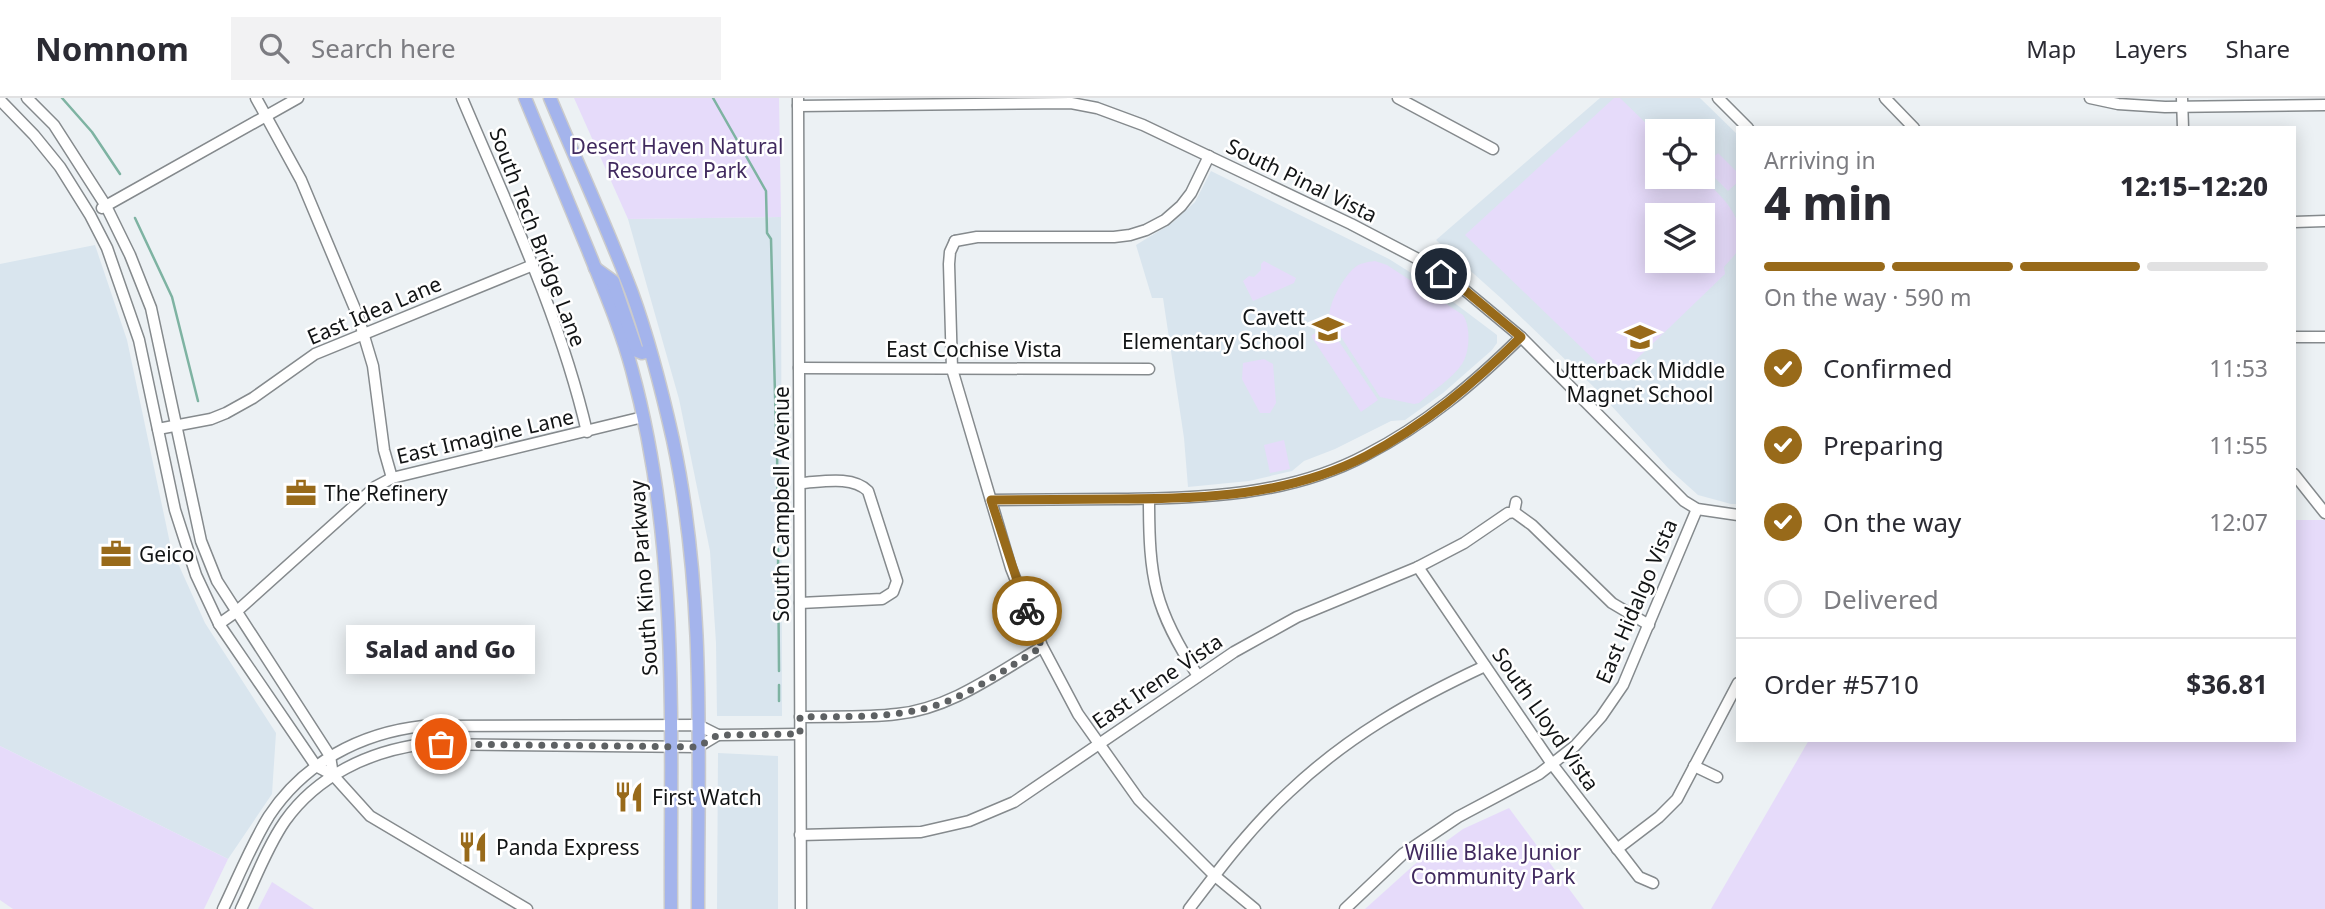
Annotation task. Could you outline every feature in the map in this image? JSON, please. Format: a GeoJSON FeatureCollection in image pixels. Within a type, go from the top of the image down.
{"type":"FeatureCollection","features":[{"type":"Feature","properties":{"kind":"main road","name":"South Kino Parkway"},"geometry":{"type":"LineString","coordinates":[[525,98],[625,345],[653,462],[665,560],[671,725],[671,909]]}},
{"type":"Feature","properties":{"kind":"main road","name":"South Kino Parkway"},"geometry":{"type":"LineString","coordinates":[[550,98],[631,292],[650,351],[673,440],[688,532],[695,601],[698,909]]}},
{"type":"Feature","properties":{"kind":"main road"},"geometry":{"type":"LineString","coordinates":[[595,268],[613,281],[638,351],[650,351]]}},
{"type":"Feature","properties":{"kind":"street"},"geometry":{"type":"LineString","coordinates":[[27,98],[54,125],[106,206],[131,255],[151,308],[201,541],[217,581],[330,756],[334,775]]}},
{"type":"Feature","properties":{"kind":"street"},"geometry":{"type":"LineString","coordinates":[[256,98],[301,180],[358,316],[373,366],[384,450],[392,478]]}},
{"type":"Feature","properties":{"kind":"street"},"geometry":{"type":"LineString","coordinates":[[90,215],[298,98]]}},
{"type":"Feature","properties":{"kind":"street","name":"South Tech Bridge Lane"},"geometry":{"type":"LineString","coordinates":[[461,98],[533,265],[587,432]]}},
{"type":"Feature","properties":{"kind":"street"},"geometry":{"type":"LineString","coordinates":[[1398,98],[1493,149]]}},
{"type":"Feature","properties":{"kind":"street"},"geometry":{"type":"LineString","coordinates":[[1718,98],[1746,126]]}},
{"type":"Feature","properties":{"kind":"street"},"geometry":{"type":"LineString","coordinates":[[1885,98],[1912,126]]}},
{"type":"Feature","properties":{"kind":"street"},"geometry":{"type":"LineString","coordinates":[[2090,98],[2118,104],[2182,102],[2325,105]]}},
{"type":"Feature","properties":{"kind":"street"},"geometry":{"type":"LineString","coordinates":[[0,100],[60,167],[107,247],[139,341],[183,540],[219,624],[316,766],[334,775],[370,816],[527,909]]}},
{"type":"Feature","properties":{"kind":"street","name":"South Pinal Vista"},"geometry":{"type":"LineString","coordinates":[[798,102],[1082,102],[1143,125],[1351,224],[1416,258],[1461,287],[1521,337],[1670,488],[1697,509]]}},
{"type":"Feature","properties":{"kind":"street","name":"South Campbell Avenue"},"geometry":{"type":"LineString","coordinates":[[798,102],[801,909]]}},
{"type":"Feature","properties":{"kind":"street"},"geometry":{"type":"LineString","coordinates":[[2182,102],[2183,126]]}},
{"type":"Feature","properties":{"kind":"street"},"geometry":{"type":"LineString","coordinates":[[1209,156],[1191,193],[1181,206],[1159,223],[1130,235],[952,238],[949,264],[952,369],[1023,603],[1042,647],[1077,714],[1139,800],[1215,876],[1255,909]]}},
{"type":"Feature","properties":{"kind":"street"},"geometry":{"type":"LineString","coordinates":[[2296,222],[2325,221]]}},
{"type":"Feature","properties":{"kind":"street","name":"East Idea Lane"},"geometry":{"type":"LineString","coordinates":[[158,429],[211,419],[226,413],[253,398],[315,354],[533,265]]}},
{"type":"Feature","properties":{"kind":"street"},"geometry":{"type":"LineString","coordinates":[[991,500],[1224,496],[1271,488],[1340,467],[1366,456],[1460,395],[1521,337]]}},
{"type":"Feature","properties":{"kind":"street"},"geometry":{"type":"LineString","coordinates":[[2296,337],[2325,337]]}},
{"type":"Feature","properties":{"kind":"street","name":"East Cochise Vista"},"geometry":{"type":"LineString","coordinates":[[799,368],[1149,369]]}},
{"type":"Feature","properties":{"kind":"street","name":"East Imagine Lane"},"geometry":{"type":"LineString","coordinates":[[219,624],[236,612],[375,487],[392,478],[643,417]]}},
{"type":"Feature","properties":{"kind":"street"},"geometry":{"type":"LineString","coordinates":[[2296,477],[2325,513]]}},
{"type":"Feature","properties":{"kind":"street"},"geometry":{"type":"LineString","coordinates":[[800,603],[876,600],[897,596],[896,575],[868,492],[858,483],[852,482],[801,483]]}},
{"type":"Feature","properties":{"kind":"street"},"geometry":{"type":"LineString","coordinates":[[1149,499],[1153,585],[1168,627],[1198,676]]}},
{"type":"Feature","properties":{"kind":"street","name":"East Irene Vista"},"geometry":{"type":"LineString","coordinates":[[800,835],[891,834],[948,827],[1014,802],[1234,652],[1297,617],[1418,567],[1464,543],[1515,507],[1612,603],[1649,625]]}},
{"type":"Feature","properties":{"kind":"street"},"geometry":{"type":"LineString","coordinates":[[1697,509],[1736,515]]}},
{"type":"Feature","properties":{"kind":"street","name":"East Hidalgo Vista"},"geometry":{"type":"LineString","coordinates":[[1345,909],[1414,846],[1458,817],[1514,789],[1575,746],[1614,700],[1623,685],[1697,509]]}},
{"type":"Feature","properties":{"kind":"street","name":"South Lloyd Vista"},"geometry":{"type":"LineString","coordinates":[[1418,567],[1552,764],[1639,877],[1653,883]]}},
{"type":"Feature","properties":{"kind":"street"},"geometry":{"type":"LineString","coordinates":[[800,717],[898,714],[933,706],[984,681],[1042,647]]}},
{"type":"Feature","properties":{"kind":"street"},"geometry":{"type":"LineString","coordinates":[[1189,909],[1265,816],[1325,760],[1412,701],[1485,666]]}},
{"type":"Feature","properties":{"kind":"street"},"geometry":{"type":"LineString","coordinates":[[1618,849],[1677,799],[1736,686]]}},
{"type":"Feature","properties":{"kind":"street"},"geometry":{"type":"LineString","coordinates":[[223,909],[268,818],[287,792],[330,756],[381,733],[423,726],[698,725],[718,735],[800,734]]}},
{"type":"Feature","properties":{"kind":"street"},"geometry":{"type":"LineString","coordinates":[[241,909],[284,822],[316,787],[334,775],[386,751],[424,744],[698,747],[718,735]]}},
{"type":"Feature","properties":{"kind":"street"},"geometry":{"type":"LineString","coordinates":[[1694,766],[1717,777]]}},
{"type":"Feature","properties":{"kind":"shaded area","name":"Utterback Middle Magnet School"},"geometry":{"type":"Polygon","coordinates":[[[1600,98],[1700,98],[1736,133],[1736,504],[1698,495],[1668,468],[1598,391],[1436,240],[1600,98]]]}},
{"type":"Feature","properties":{"kind":"shaded area","name":"Cavett Elementary School"},"geometry":{"type":"Polygon","coordinates":[[[1211,171],[1389,259],[1432,286],[1497,335],[1497,343],[1443,393],[1405,420],[1391,421],[1304,461],[1292,471],[1249,481],[1188,487],[1184,438],[1163,298],[1152,298],[1136,245],[1172,223],[1195,202],[1211,171]]]}},
{"type":"Feature","properties":{"kind":"shaded area"},"geometry":{"type":"Polygon","coordinates":[[[781,217],[782,716],[717,716],[710,551],[679,399],[628,219],[781,217]]]}},
{"type":"Feature","properties":{"kind":"shaded area"},"geometry":{"type":"Polygon","coordinates":[[[95,245],[127,340],[171,548],[205,623],[276,733],[272,794],[228,859],[0,746],[0,264],[95,245]]]}},
{"type":"Feature","properties":{"kind":"shaded area"},"geometry":{"type":"Polygon","coordinates":[[[718,753],[778,756],[778,909],[717,909],[718,753]]]}},
{"type":"Feature","properties":{"kind":"green space","name":"Desert Haven Natural Resource Park"},"geometry":{"type":"Polygon","coordinates":[[[574,98],[779,98],[781,217],[628,219],[574,98]]]}},
{"type":"Feature","properties":{"kind":"green space"},"geometry":{"type":"Polygon","coordinates":[[[1614,98],[1620,98],[1645,122],[1645,189],[1714,189],[1730,208],[1736,220],[1736,252],[1724,267],[1725,274],[1615,380],[1465,235],[1614,98]]]}},
{"type":"Feature","properties":{"kind":"green space"},"geometry":{"type":"Polygon","coordinates":[[[1718,153],[1736,171],[1736,184],[1728,191],[1715,178],[1715,156],[1718,153]]]}},
{"type":"Feature","properties":{"kind":"green space"},"geometry":{"type":"Polygon","coordinates":[[[1264,261],[1296,278],[1294,283],[1253,301],[1243,281],[1249,276],[1254,277],[1261,270],[1264,261]]]}},
{"type":"Feature","properties":{"kind":"green space"},"geometry":{"type":"Polygon","coordinates":[[[1375,261],[1387,265],[1463,315],[1466,320],[1468,346],[1465,359],[1447,380],[1419,403],[1380,397],[1330,320],[1330,308],[1345,279],[1358,265],[1375,261]]]}},
{"type":"Feature","properties":{"kind":"green space"},"geometry":{"type":"Polygon","coordinates":[[[1328,325],[1378,400],[1361,412],[1311,336],[1328,325]]]}},
{"type":"Feature","properties":{"kind":"green space"},"geometry":{"type":"Polygon","coordinates":[[[1264,359],[1273,364],[1276,403],[1270,413],[1260,413],[1242,379],[1243,363],[1264,359]]]}},
{"type":"Feature","properties":{"kind":"green space"},"geometry":{"type":"Polygon","coordinates":[[[1284,440],[1290,469],[1270,473],[1264,445],[1284,440]]]}},
{"type":"Feature","properties":{"kind":"green space"},"geometry":{"type":"Polygon","coordinates":[[[2296,520],[2325,520],[2325,909],[1711,909],[1808,742],[2296,742],[2296,520]]]}},
{"type":"Feature","properties":{"kind":"green space"},"geometry":{"type":"Polygon","coordinates":[[[0,746],[228,859],[204,909],[13,909],[0,900],[0,746]]]}},
{"type":"Feature","properties":{"kind":"green space","name":"Willie Blake Junior Community Park"},"geometry":{"type":"Polygon","coordinates":[[[1509,808],[1584,909],[1365,909],[1415,864],[1463,829],[1509,808]]]}},
{"type":"Feature","properties":{"kind":"green space"},"geometry":{"type":"Polygon","coordinates":[[[272,882],[314,909],[258,909],[272,882]]]}},
{"type":"Feature","properties":{"kind":"waterway"},"geometry":{"type":"LineString","coordinates":[[62,98],[92,132],[120,174]]}},
{"type":"Feature","properties":{"kind":"waterway"},"geometry":{"type":"LineString","coordinates":[[713,98],[766,191],[767,233],[771,239],[776,433]]}},
{"type":"Feature","properties":{"kind":"waterway"},"geometry":{"type":"LineString","coordinates":[[135,218],[172,297],[198,401]]}},
{"type":"Feature","properties":{"kind":"waterway"},"geometry":{"type":"LineString","coordinates":[[777,448],[778,534]]}},
{"type":"Feature","properties":{"kind":"waterway"},"geometry":{"type":"LineString","coordinates":[[778,549],[779,671]]}},
{"type":"Feature","properties":{"kind":"waterway"},"geometry":{"type":"LineString","coordinates":[[779,685],[779,701]]}},
{"type":"Feature","properties":{"kind":"way so far"},"geometry":{"type":"LineString","coordinates":[[441,744],[698,747],[718,735],[800,734],[800,717],[898,714],[914,711],[947,701],[1042,647],[1027,611]]}},
{"type":"Feature","properties":{"kind":"place","name":"Cavett Elementary School"},"geometry":{"type":"Point","coordinates":[1328,329]}},
{"type":"Feature","properties":{"kind":"place","name":"Utterback Middle Magnet School"},"geometry":{"type":"Point","coordinates":[1640,337]}},
{"type":"Feature","properties":{"kind":"place","name":"The Refinery"},"geometry":{"type":"Point","coordinates":[301,493]}},
{"type":"Feature","properties":{"kind":"place","name":"Geico"},"geometry":{"type":"Point","coordinates":[116,554]}},
{"type":"Feature","properties":{"kind":"place","name":"Salad and Go"},"geometry":{"type":"Point","coordinates":[441,744]}},
{"type":"Feature","properties":{"kind":"place","name":"First Watch"},"geometry":{"type":"Point","coordinates":[629,797]}},
{"type":"Feature","properties":{"kind":"place","name":"Panda Express"},"geometry":{"type":"Point","coordinates":[473,847]}},
{"type":"Feature","properties":{"kind":"route"},"geometry":{"type":"LineString","coordinates":[[1027,611],[991,500],[1179,499],[1236,495],[1289,484],[1366,456],[1460,395],[1521,337],[1461,287],[1441,274]]}}]}
